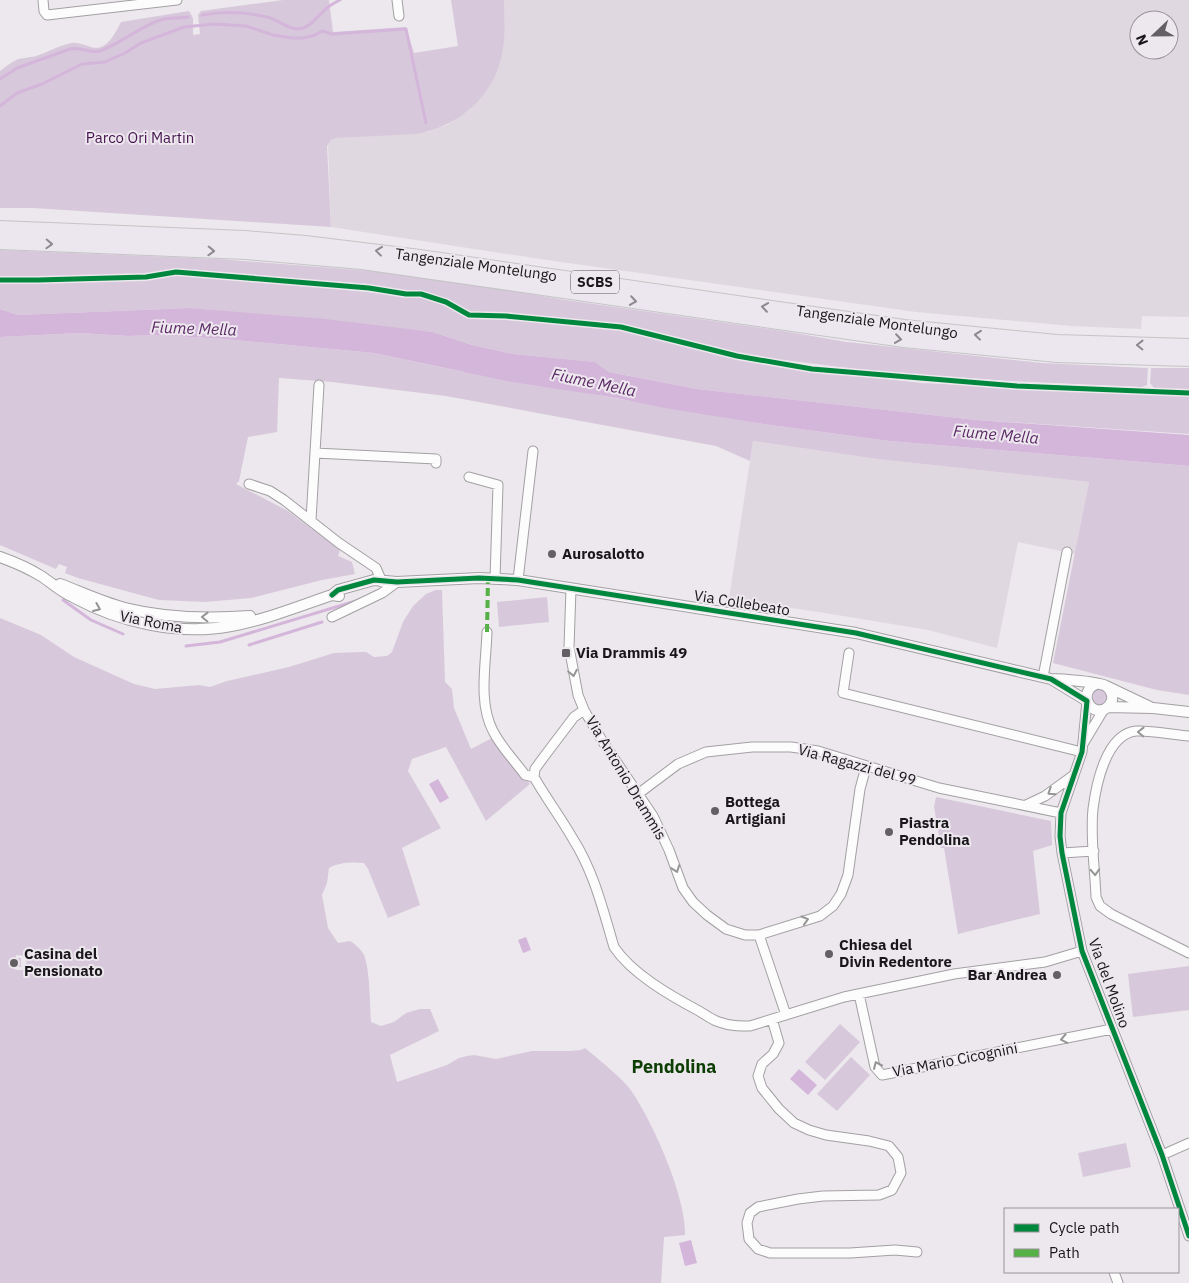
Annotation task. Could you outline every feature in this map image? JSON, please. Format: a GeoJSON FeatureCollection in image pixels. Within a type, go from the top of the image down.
{"type":"FeatureCollection","features":[{"type":"Feature","properties":{"kind":"highway","name":"Tangenziale Montelungo"},"geometry":{"type":"LineString","coordinates":[[0,228],[245,238],[324,245],[410,255],[904,327],[1057,342],[1189,346]]}},
{"type":"Feature","properties":{"kind":"highway","name":"Tangenziale Montelungo"},"geometry":{"type":"LineString","coordinates":[[0,242],[246,252],[333,259],[904,340],[1057,355],[1189,359]]}},
{"type":"Feature","properties":{"kind":"street"},"geometry":{"type":"LineString","coordinates":[[43,0],[44,11],[47,15],[89,4],[177,0]]}},
{"type":"Feature","properties":{"kind":"street"},"geometry":{"type":"LineString","coordinates":[[397,0],[399,16]]}},
{"type":"Feature","properties":{"kind":"street"},"geometry":{"type":"LineString","coordinates":[[311,520],[319,385]]}},
{"type":"Feature","properties":{"kind":"street"},"geometry":{"type":"LineString","coordinates":[[518,580],[532,451]]}},
{"type":"Feature","properties":{"kind":"street"},"geometry":{"type":"LineString","coordinates":[[315,453],[436,459],[436,463]]}},
{"type":"Feature","properties":{"kind":"street"},"geometry":{"type":"LineString","coordinates":[[469,477],[498,485],[495,579]]}},
{"type":"Feature","properties":{"kind":"street"},"geometry":{"type":"LineString","coordinates":[[249,484],[270,491],[311,520],[339,543],[376,568],[382,582]]}},
{"type":"Feature","properties":{"kind":"street"},"geometry":{"type":"LineString","coordinates":[[1047,678],[1067,552]]}},
{"type":"Feature","properties":{"kind":"street","name":"Via Roma"},"geometry":{"type":"LineString","coordinates":[[0,557],[40,575],[123,607],[160,615],[233,617],[271,614],[332,595],[339,596],[375,586],[382,582]]}},
{"type":"Feature","properties":{"kind":"street","name":"Via Collebeato"},"geometry":{"type":"LineString","coordinates":[[382,582],[479,578],[518,580],[571,590],[856,633],[1047,678],[1062,678],[1100,685],[1153,708]]}},
{"type":"Feature","properties":{"kind":"street"},"geometry":{"type":"LineString","coordinates":[[332,617],[382,593],[397,582]]}},
{"type":"Feature","properties":{"kind":"street","name":"Via Antonio Drammis"},"geometry":{"type":"LineString","coordinates":[[571,590],[569,647],[578,695],[584,710],[652,816],[669,850],[683,888],[692,902],[726,929],[744,935],[759,934],[820,916],[833,906],[841,894],[848,875],[860,789],[866,766]]}},
{"type":"Feature","properties":{"kind":"street"},"geometry":{"type":"LineString","coordinates":[[487,632],[484,694],[486,712],[493,731],[525,775],[534,777]]}},
{"type":"Feature","properties":{"kind":"street"},"geometry":{"type":"LineString","coordinates":[[849,653],[843,693],[1082,749]]}},
{"type":"Feature","properties":{"kind":"street","name":"Via Collebeato"},"geometry":{"type":"LineString","coordinates":[[1047,678],[1087,701]]}},
{"type":"Feature","properties":{"kind":"street"},"geometry":{"type":"LineString","coordinates":[[1100,685],[1111,691],[1111,704],[1106,708],[1096,710],[1089,705],[1086,697],[1089,689],[1100,685]]}},
{"type":"Feature","properties":{"kind":"street","name":"Via del Molino"},"geometry":{"type":"LineString","coordinates":[[1087,701],[1082,749],[1061,813],[1060,836],[1062,854],[1082,951],[1162,1155],[1189,1236]]}},
{"type":"Feature","properties":{"kind":"street","name":"Via Collebeato"},"geometry":{"type":"LineString","coordinates":[[1106,708],[1153,708],[1189,712]]}},
{"type":"Feature","properties":{"kind":"street","name":"Via del Molino"},"geometry":{"type":"LineString","coordinates":[[1082,749],[1106,708]]}},
{"type":"Feature","properties":{"kind":"street"},"geometry":{"type":"LineString","coordinates":[[584,710],[574,717],[535,769],[534,777],[574,839],[596,887],[614,947],[620,955],[632,968],[677,999],[718,1022],[735,1026],[750,1026],[844,997],[954,974],[1045,962],[1082,951]]}},
{"type":"Feature","properties":{"kind":"street"},"geometry":{"type":"LineString","coordinates":[[1189,736],[1135,731],[1120,738],[1110,748],[1098,781],[1093,811],[1096,897],[1100,906],[1111,914],[1189,952]]}},
{"type":"Feature","properties":{"kind":"street","name":"Via Ragazzi del 99"},"geometry":{"type":"LineString","coordinates":[[638,794],[678,764],[706,752],[752,747],[791,747],[818,751],[940,788],[1061,813]]}},
{"type":"Feature","properties":{"kind":"street"},"geometry":{"type":"LineString","coordinates":[[1026,806],[1045,796],[1074,775]]}},
{"type":"Feature","properties":{"kind":"street"},"geometry":{"type":"LineString","coordinates":[[1062,854],[1094,851]]}},
{"type":"Feature","properties":{"kind":"street"},"geometry":{"type":"LineString","coordinates":[[759,934],[786,1015]]}},
{"type":"Feature","properties":{"kind":"street","name":"Via Mario Cicognini"},"geometry":{"type":"LineString","coordinates":[[859,994],[875,1067],[882,1075],[1112,1030]]}},
{"type":"Feature","properties":{"kind":"street"},"geometry":{"type":"LineString","coordinates":[[772,1019],[779,1043],[773,1054],[762,1064],[758,1076],[762,1088],[779,1109],[794,1123],[809,1130],[889,1146],[898,1158],[901,1173],[892,1190],[878,1195],[823,1196],[758,1207],[750,1212],[747,1223],[749,1239],[758,1249],[770,1253],[850,1253],[895,1250],[917,1252]]}},
{"type":"Feature","properties":{"kind":"street"},"geometry":{"type":"LineString","coordinates":[[1162,1155],[1189,1144]]}},
{"type":"Feature","properties":{"kind":"shaded area"},"geometry":{"type":"Polygon","coordinates":[[[504,0],[1189,0],[1189,317],[1142,316],[1141,329],[1071,326],[916,312],[540,259],[331,227],[328,143],[333,138],[427,132],[447,125],[468,111],[488,89],[500,63],[504,36],[504,0]]]}},
{"type":"Feature","properties":{"kind":"shaded area"},"geometry":{"type":"Polygon","coordinates":[[[753,441],[877,459],[1089,482],[1075,554],[1018,542],[997,648],[928,630],[729,599],[753,441]]]}},
{"type":"Feature","properties":{"kind":"green space","name":"Parco Ori Martin"},"geometry":{"type":"Polygon","coordinates":[[[283,0],[329,0],[333,32],[406,27],[414,53],[458,46],[451,0],[504,0],[504,41],[498,69],[491,84],[472,108],[446,125],[416,134],[336,138],[331,140],[327,146],[331,227],[33,208],[0,208],[0,71],[16,60],[36,56],[72,43],[96,48],[101,47],[109,41],[121,22],[189,11],[193,18],[193,35],[200,34],[198,15],[201,11],[283,0]]]}},
{"type":"Feature","properties":{"kind":"green space"},"geometry":{"type":"Polygon","coordinates":[[[0,250],[218,259],[371,271],[472,284],[847,342],[1042,363],[1148,368],[1147,385],[1142,387],[1011,381],[880,372],[751,356],[624,326],[538,316],[471,313],[448,300],[423,292],[198,270],[171,270],[151,274],[41,278],[0,277],[0,250]]]}},
{"type":"Feature","properties":{"kind":"green space"},"geometry":{"type":"Polygon","coordinates":[[[170,274],[215,276],[395,295],[422,295],[450,305],[462,314],[476,318],[618,329],[734,358],[815,371],[921,383],[1189,394],[1189,434],[977,420],[697,389],[609,372],[595,362],[514,354],[472,345],[433,332],[190,308],[18,315],[0,309],[0,281],[46,282],[151,278],[170,274]]]}},
{"type":"Feature","properties":{"kind":"green space"},"geometry":{"type":"Polygon","coordinates":[[[80,333],[224,339],[374,353],[454,370],[763,424],[889,441],[1189,466],[1189,695],[1157,690],[1053,663],[1089,482],[877,459],[753,441],[750,461],[716,446],[446,396],[332,382],[279,378],[277,432],[248,437],[239,481],[236,484],[288,511],[340,550],[338,556],[352,562],[355,574],[322,580],[251,598],[205,602],[159,600],[78,578],[65,573],[67,567],[59,564],[56,569],[0,545],[0,337],[80,333]]]}},
{"type":"Feature","properties":{"kind":"green space"},"geometry":{"type":"Polygon","coordinates":[[[1151,368],[1189,368],[1189,391],[1154,388],[1150,383],[1151,368]]]}},
{"type":"Feature","properties":{"kind":"green space"},"geometry":{"type":"Polygon","coordinates":[[[442,590],[445,682],[452,689],[454,708],[471,749],[500,734],[530,784],[486,821],[446,747],[412,759],[408,771],[441,828],[402,848],[420,905],[388,918],[364,863],[337,865],[329,868],[327,883],[322,895],[328,928],[338,943],[350,941],[364,955],[369,978],[371,1022],[381,1026],[394,1022],[406,1013],[420,1009],[430,1009],[439,1031],[390,1055],[397,1082],[467,1056],[474,1055],[496,1059],[532,1051],[571,1051],[585,1048],[626,1084],[639,1103],[658,1139],[674,1181],[684,1219],[685,1235],[664,1237],[661,1283],[0,1283],[0,618],[41,635],[74,657],[134,684],[155,689],[199,685],[210,687],[227,681],[289,667],[334,653],[366,652],[374,657],[387,656],[392,652],[403,622],[413,606],[426,594],[442,590]],[[16,955],[16,958],[21,958],[21,967],[15,967],[15,970],[26,968],[27,956],[16,955]]]}},
{"type":"Feature","properties":{"kind":"green space"},"geometry":{"type":"Polygon","coordinates":[[[547,597],[549,622],[499,627],[497,602],[547,597]]]}},
{"type":"Feature","properties":{"kind":"green space"},"geometry":{"type":"Polygon","coordinates":[[[1099,689],[1105,691],[1107,697],[1105,703],[1099,705],[1093,703],[1091,697],[1093,691],[1099,689]]]}},
{"type":"Feature","properties":{"kind":"green space"},"geometry":{"type":"Polygon","coordinates":[[[936,797],[1051,821],[1052,845],[1033,851],[1040,914],[958,934],[944,848],[941,848],[934,807],[936,797]]]}},
{"type":"Feature","properties":{"kind":"green space"},"geometry":{"type":"Polygon","coordinates":[[[1189,966],[1189,1010],[1133,1017],[1128,974],[1189,966]]]}},
{"type":"Feature","properties":{"kind":"green space"},"geometry":{"type":"Polygon","coordinates":[[[840,1024],[860,1042],[825,1080],[805,1062],[840,1024]]]}},
{"type":"Feature","properties":{"kind":"green space"},"geometry":{"type":"Polygon","coordinates":[[[851,1057],[870,1075],[837,1111],[817,1094],[851,1057]]]}},
{"type":"Feature","properties":{"kind":"green space"},"geometry":{"type":"Polygon","coordinates":[[[1126,1143],[1131,1167],[1083,1177],[1078,1153],[1126,1143]]]}},
{"type":"Feature","properties":{"kind":"water","name":"Fiume Mella"},"geometry":{"type":"Polygon","coordinates":[[[190,308],[325,319],[433,332],[472,345],[514,354],[595,362],[609,372],[697,389],[977,420],[1189,435],[1189,466],[889,441],[763,424],[507,381],[374,353],[224,339],[157,335],[128,336],[80,333],[0,337],[0,309],[18,315],[190,308]]]}},
{"type":"Feature","properties":{"kind":"water"},"geometry":{"type":"Polygon","coordinates":[[[438,779],[449,798],[440,803],[429,784],[438,779]]]}},
{"type":"Feature","properties":{"kind":"water"},"geometry":{"type":"Polygon","coordinates":[[[526,937],[531,950],[523,953],[518,940],[526,937]]]}},
{"type":"Feature","properties":{"kind":"water"},"geometry":{"type":"Polygon","coordinates":[[[799,1069],[817,1085],[808,1095],[790,1079],[799,1069]]]}},
{"type":"Feature","properties":{"kind":"water"},"geometry":{"type":"Polygon","coordinates":[[[691,1240],[697,1263],[685,1266],[679,1243],[691,1240]]]}},
{"type":"Feature","properties":{"kind":"waterway"},"geometry":{"type":"LineString","coordinates":[[202,15],[251,14],[272,18],[289,27],[298,29],[310,25],[327,8],[340,0]]}},
{"type":"Feature","properties":{"kind":"waterway"},"geometry":{"type":"LineString","coordinates":[[0,79],[17,68],[70,49],[78,48],[92,52],[100,51],[156,22],[164,19],[188,17]]}},
{"type":"Feature","properties":{"kind":"waterway"},"geometry":{"type":"LineString","coordinates":[[0,106],[17,93],[42,84],[82,64],[105,62],[141,43],[184,27],[214,24],[246,26],[273,35],[292,38],[304,38],[322,31],[332,34],[406,29],[426,123]]}},
{"type":"Feature","properties":{"kind":"waterway"},"geometry":{"type":"LineString","coordinates":[[63,600],[91,620],[123,634]]}},
{"type":"Feature","properties":{"kind":"waterway"},"geometry":{"type":"LineString","coordinates":[[186,646],[220,642],[359,600]]}},
{"type":"Feature","properties":{"kind":"waterway"},"geometry":{"type":"LineString","coordinates":[[249,645],[322,622]]}},
{"type":"Feature","properties":{"kind":"marked path"},"geometry":{"type":"LineString","coordinates":[[487,632],[488,578]]}},
{"type":"Feature","properties":{"kind":"cycle path"},"geometry":{"type":"LineString","coordinates":[[0,280],[146,277],[176,272],[369,288],[406,294],[421,294],[446,302],[469,315],[506,316],[621,327],[737,356],[812,369],[1017,386],[1189,393]]}},
{"type":"Feature","properties":{"kind":"cycle path"},"geometry":{"type":"LineString","coordinates":[[332,595],[338,590],[374,580],[397,582],[479,578],[518,580],[856,633],[1051,679],[1087,701],[1082,752],[1061,813],[1060,836],[1062,853],[1082,951],[1162,1155],[1189,1236]]}},
{"type":"Feature","properties":{"kind":"place","name":"Aurosalotto"},"geometry":{"type":"Point","coordinates":[552,554]}},
{"type":"Feature","properties":{"kind":"place","name":"Via Drammis 49"},"geometry":{"type":"Point","coordinates":[566,653]}},
{"type":"Feature","properties":{"kind":"place","name":"Bottega Artigiani"},"geometry":{"type":"Point","coordinates":[715,811]}},
{"type":"Feature","properties":{"kind":"place","name":"Piastra Pendolina"},"geometry":{"type":"Point","coordinates":[889,832]}},
{"type":"Feature","properties":{"kind":"place","name":"Chiesa del Divin Redentore"},"geometry":{"type":"Point","coordinates":[829,954]}},
{"type":"Feature","properties":{"kind":"place","name":"Casina del Pensionato"},"geometry":{"type":"Point","coordinates":[14,963]}},
{"type":"Feature","properties":{"kind":"place","name":"Bar Andrea"},"geometry":{"type":"Point","coordinates":[1057,975]}},
{"type":"Feature","properties":{"kind":"district","name":"Pendolina"},"geometry":{"type":"Point","coordinates":[674,1067]}}]}
